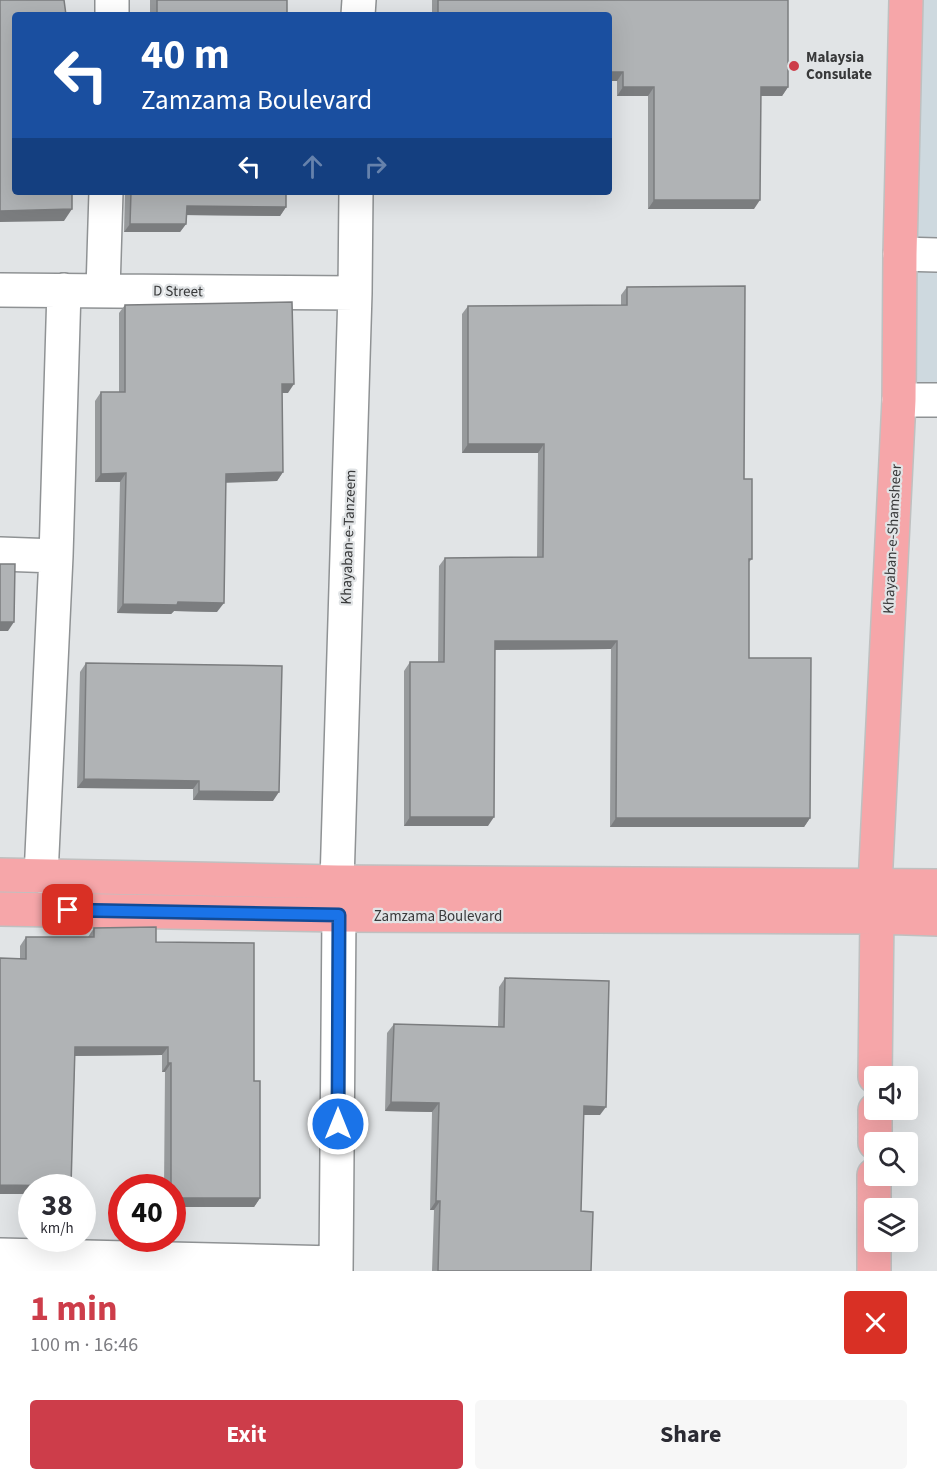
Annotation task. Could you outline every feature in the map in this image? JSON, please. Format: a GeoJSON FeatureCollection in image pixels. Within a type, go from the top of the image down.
{"type":"FeatureCollection","features":[{"type":"Feature","properties":{"kind":"main road","name":"Khayaban-e-Shamsheer"},"geometry":{"type":"LineString","coordinates":[[875,1066],[876,901],[899,400],[906,0]]}},
{"type":"Feature","properties":{"kind":"main road"},"geometry":{"type":"LineString","coordinates":[[0,875],[338,882],[876,901],[937,919]]}},
{"type":"Feature","properties":{"kind":"main road"},"geometry":{"type":"LineString","coordinates":[[876,901],[937,886]]}},
{"type":"Feature","properties":{"kind":"main road","name":"Zamzama Boulevard"},"geometry":{"type":"LineString","coordinates":[[0,909],[339,915],[876,901]]}},
{"type":"Feature","properties":{"kind":"main road"},"geometry":{"type":"LineString","coordinates":[[874,1186],[874,1271]]}},
{"type":"Feature","properties":{"kind":"street"},"geometry":{"type":"LineString","coordinates":[[103,290],[106,195]]}},
{"type":"Feature","properties":{"kind":"street","name":"Khayaban-e-Tanzeem"},"geometry":{"type":"LineString","coordinates":[[338,882],[356,195]]}},
{"type":"Feature","properties":{"kind":"street"},"geometry":{"type":"LineString","coordinates":[[900,254],[937,255]]}},
{"type":"Feature","properties":{"kind":"street","name":"D Street"},"geometry":{"type":"LineString","coordinates":[[0,290],[355,293]]}},
{"type":"Feature","properties":{"kind":"street"},"geometry":{"type":"LineString","coordinates":[[41,876],[56,556],[64,290]]}},
{"type":"Feature","properties":{"kind":"street"},"geometry":{"type":"LineString","coordinates":[[899,400],[937,400]]}},
{"type":"Feature","properties":{"kind":"street"},"geometry":{"type":"LineString","coordinates":[[0,554],[56,556]]}},
{"type":"Feature","properties":{"kind":"street"},"geometry":{"type":"LineString","coordinates":[[0,1255],[336,1267],[339,915]]}},
{"type":"Feature","properties":{"kind":"shaded area"},"geometry":{"type":"Polygon","coordinates":[[[907,0],[937,0],[937,400],[899,400],[907,0]]]}},
{"type":"Feature","properties":{"kind":"building"},"geometry":{"type":"Polygon","coordinates":[[[0,0],[64,0],[66,12],[12,12],[12,195],[72,195],[72,209],[0,211],[0,0]]]}},
{"type":"Feature","properties":{"kind":"building"},"geometry":{"type":"Polygon","coordinates":[[[157,0],[287,0],[287,12],[157,12],[157,0]]]}},
{"type":"Feature","properties":{"kind":"building"},"geometry":{"type":"Polygon","coordinates":[[[438,0],[788,0],[788,87],[761,87],[760,200],[654,200],[654,87],[623,87],[623,72],[612,72],[612,12],[438,12],[438,0]]]}},
{"type":"Feature","properties":{"kind":"building"},"geometry":{"type":"Polygon","coordinates":[[[131,195],[286,195],[286,207],[187,206],[186,224],[130,224],[131,195]]]}},
{"type":"Feature","properties":{"kind":"building"},"geometry":{"type":"Polygon","coordinates":[[[745,286],[744,479],[752,479],[749,658],[811,658],[810,818],[616,818],[617,641],[495,641],[494,817],[410,817],[410,662],[444,662],[445,558],[543,557],[544,444],[468,444],[468,306],[627,305],[627,287],[745,286]]]}},
{"type":"Feature","properties":{"kind":"building"},"geometry":{"type":"Polygon","coordinates":[[[292,302],[294,384],[282,384],[283,472],[226,474],[224,603],[123,604],[126,473],[101,474],[101,392],[125,392],[125,305],[292,302]]]}},
{"type":"Feature","properties":{"kind":"building"},"geometry":{"type":"Polygon","coordinates":[[[0,564],[15,564],[14,622],[0,622],[0,564]]]}},
{"type":"Feature","properties":{"kind":"building"},"geometry":{"type":"Polygon","coordinates":[[[86,663],[282,666],[279,792],[199,791],[199,781],[84,779],[86,663]]]}},
{"type":"Feature","properties":{"kind":"building"},"geometry":{"type":"Polygon","coordinates":[[[156,927],[156,942],[254,943],[254,1081],[260,1081],[260,1198],[186,1198],[186,1174],[171,1174],[171,1063],[168,1063],[168,1047],[75,1047],[71,1174],[18,1174],[18,1185],[0,1185],[0,958],[26,959],[26,937],[94,937],[94,928],[156,927]]]}},
{"type":"Feature","properties":{"kind":"building"},"geometry":{"type":"Polygon","coordinates":[[[505,978],[609,981],[606,1107],[584,1106],[581,1211],[593,1212],[591,1271],[438,1271],[440,1201],[436,1201],[439,1103],[391,1102],[394,1024],[504,1027],[505,978]]]}},
{"type":"Feature","properties":{"kind":"place","name":"Malaysia Consulate"},"geometry":{"type":"Point","coordinates":[794,66]}},
{"type":"Feature","properties":{"kind":"route"},"geometry":{"type":"LineString","coordinates":[[68,910],[339,915],[338,1124]]}}]}
